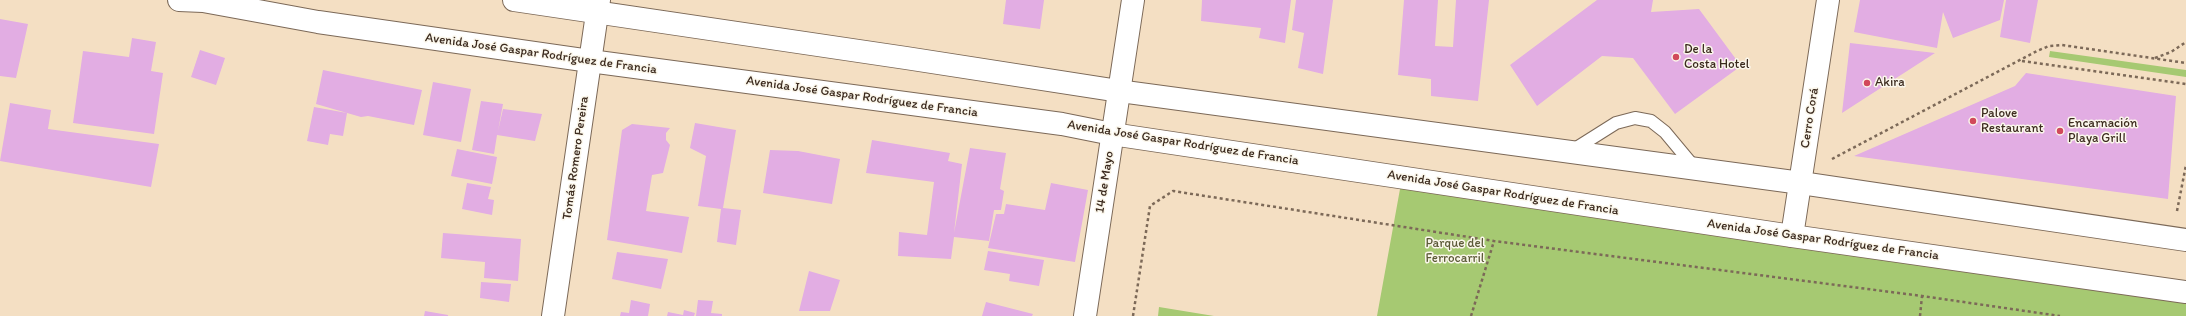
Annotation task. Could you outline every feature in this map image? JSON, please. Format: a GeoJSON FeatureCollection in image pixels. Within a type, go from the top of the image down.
{"type":"FeatureCollection","features":[{"type":"Feature","properties":{"kind":"main road","name":"Avenida José Gaspar Rodríguez de Francia"},"geometry":{"type":"LineString","coordinates":[[179,0],[203,1],[318,22],[590,61],[1062,124],[1112,134],[1792,236],[2186,292]]}},
{"type":"Feature","properties":{"kind":"main road"},"geometry":{"type":"LineString","coordinates":[[514,0],[598,6],[1119,91],[1695,168],[2186,240]]}},
{"type":"Feature","properties":{"kind":"main road","name":"14 de Mayo"},"geometry":{"type":"LineString","coordinates":[[1085,316],[1133,0]]}},
{"type":"Feature","properties":{"kind":"main road","name":"Cerro Corá"},"geometry":{"type":"LineString","coordinates":[[1792,236],[1828,0]]}},
{"type":"Feature","properties":{"kind":"main road","name":"Tomás Romero Pereira"},"geometry":{"type":"LineString","coordinates":[[553,316],[598,6]]}},
{"type":"Feature","properties":{"kind":"lane"},"geometry":{"type":"LineString","coordinates":[[1570,152],[1616,122],[1634,118],[1651,121],[1665,132],[1695,168]]}},
{"type":"Feature","properties":{"kind":"path"},"geometry":{"type":"LineString","coordinates":[[2154,58],[2171,52],[2186,42]]}},
{"type":"Feature","properties":{"kind":"path"},"geometry":{"type":"LineString","coordinates":[[1829,160],[2021,61],[2038,50],[2049,46],[2062,45],[2186,63]]}},
{"type":"Feature","properties":{"kind":"path"},"geometry":{"type":"LineString","coordinates":[[2021,61],[2186,84]]}},
{"type":"Feature","properties":{"kind":"path"},"geometry":{"type":"LineString","coordinates":[[1827,155],[1833,164]]}},
{"type":"Feature","properties":{"kind":"path"},"geometry":{"type":"LineString","coordinates":[[2177,214],[2186,165]]}},
{"type":"Feature","properties":{"kind":"path"},"geometry":{"type":"LineString","coordinates":[[1133,316],[1150,206],[1173,191],[1494,241],[1922,296],[2060,316]]}},
{"type":"Feature","properties":{"kind":"path"},"geometry":{"type":"LineString","coordinates":[[2172,213],[2182,215]]}},
{"type":"Feature","properties":{"kind":"path"},"geometry":{"type":"LineString","coordinates":[[1471,316],[1494,241]]}},
{"type":"Feature","properties":{"kind":"path"},"geometry":{"type":"LineString","coordinates":[[1920,316],[1922,296]]}},
{"type":"Feature","properties":{"kind":"green space"},"geometry":{"type":"Polygon","coordinates":[[[2050,51],[2186,70],[2186,77],[2049,57],[2050,51]]]}},
{"type":"Feature","properties":{"kind":"green space","name":"Parque del Ferrocarril"},"geometry":{"type":"Polygon","coordinates":[[[1402,178],[2186,292],[2186,316],[1377,316],[1402,178]]]}},
{"type":"Feature","properties":{"kind":"green space"},"geometry":{"type":"Polygon","coordinates":[[[1159,307],[1214,316],[1158,316],[1159,307]]]}},
{"type":"Feature","properties":{"kind":"building"},"geometry":{"type":"Polygon","coordinates":[[[1006,0],[1044,0],[1040,29],[1003,24],[1006,0]]]}},
{"type":"Feature","properties":{"kind":"building"},"geometry":{"type":"Polygon","coordinates":[[[1202,0],[1291,0],[1285,43],[1259,38],[1261,28],[1201,21],[1202,0]]]}},
{"type":"Feature","properties":{"kind":"building"},"geometry":{"type":"Polygon","coordinates":[[[1296,0],[1333,0],[1323,74],[1298,68],[1304,33],[1292,30],[1296,0]]]}},
{"type":"Feature","properties":{"kind":"building"},"geometry":{"type":"Polygon","coordinates":[[[1404,0],[1438,0],[1435,46],[1453,47],[1456,0],[1489,0],[1478,101],[1431,96],[1431,79],[1398,75],[1404,0]]]}},
{"type":"Feature","properties":{"kind":"building","name":"De la Costa Hotel"},"geometry":{"type":"Polygon","coordinates":[[[1597,0],[1653,0],[1651,12],[1699,9],[1741,66],[1675,114],[1633,58],[1602,56],[1537,106],[1510,65],[1597,0]]]}},
{"type":"Feature","properties":{"kind":"building"},"geometry":{"type":"Polygon","coordinates":[[[1860,0],[2004,0],[2000,20],[1953,38],[1943,12],[1937,48],[1854,32],[1860,0]]]}},
{"type":"Feature","properties":{"kind":"building"},"geometry":{"type":"Polygon","coordinates":[[[2006,0],[2038,0],[2030,43],[2000,37],[2006,0]]]}},
{"type":"Feature","properties":{"kind":"building"},"geometry":{"type":"Polygon","coordinates":[[[0,19],[28,24],[16,78],[0,76],[0,19]]]}},
{"type":"Feature","properties":{"kind":"building"},"geometry":{"type":"Polygon","coordinates":[[[132,38],[156,42],[151,71],[163,73],[154,134],[73,123],[83,51],[129,57],[132,38]]]}},
{"type":"Feature","properties":{"kind":"building","name":"Akira"},"geometry":{"type":"Polygon","coordinates":[[[1850,43],[1935,53],[1842,113],[1850,43]]]}},
{"type":"Feature","properties":{"kind":"building"},"geometry":{"type":"Polygon","coordinates":[[[200,50],[225,58],[216,85],[191,77],[200,50]]]}},
{"type":"Feature","properties":{"kind":"building"},"geometry":{"type":"Polygon","coordinates":[[[323,70],[422,90],[414,125],[368,116],[361,117],[316,104],[323,70]]]}},
{"type":"Feature","properties":{"kind":"building"},"geometry":{"type":"Polygon","coordinates":[[[2026,73],[2176,96],[2168,199],[1854,156],[2015,86],[2026,73]]]}},
{"type":"Feature","properties":{"kind":"building"},"geometry":{"type":"Polygon","coordinates":[[[433,82],[471,89],[461,142],[423,135],[433,82]]]}},
{"type":"Feature","properties":{"kind":"building"},"geometry":{"type":"Polygon","coordinates":[[[481,101],[503,104],[498,131],[503,109],[542,114],[535,141],[497,135],[494,154],[472,150],[481,101]]]}},
{"type":"Feature","properties":{"kind":"building"},"geometry":{"type":"Polygon","coordinates":[[[10,103],[51,110],[48,129],[159,144],[151,187],[0,161],[10,103]]]}},
{"type":"Feature","properties":{"kind":"building"},"geometry":{"type":"Polygon","coordinates":[[[314,107],[347,113],[343,136],[330,134],[328,145],[307,141],[314,107]]]}},
{"type":"Feature","properties":{"kind":"building"},"geometry":{"type":"Polygon","coordinates":[[[695,123],[736,130],[723,208],[741,210],[736,245],[717,242],[721,209],[698,206],[706,156],[690,148],[695,123]]]}},
{"type":"Feature","properties":{"kind":"building"},"geometry":{"type":"Polygon","coordinates":[[[632,124],[670,128],[666,133],[666,140],[670,145],[663,173],[652,175],[646,211],[689,217],[682,253],[607,240],[622,130],[632,124]]]}},
{"type":"Feature","properties":{"kind":"building"},"geometry":{"type":"Polygon","coordinates":[[[872,140],[950,153],[948,161],[962,164],[954,233],[970,148],[1006,153],[1000,189],[1004,191],[1001,210],[994,210],[989,241],[954,237],[951,259],[898,256],[899,232],[927,235],[934,182],[866,173],[872,140]]]}},
{"type":"Feature","properties":{"kind":"building"},"geometry":{"type":"Polygon","coordinates":[[[457,149],[497,157],[492,184],[451,176],[457,149]]]}},
{"type":"Feature","properties":{"kind":"building"},"geometry":{"type":"Polygon","coordinates":[[[770,150],[798,151],[840,159],[832,204],[763,193],[770,150]]]}},
{"type":"Feature","properties":{"kind":"building"},"geometry":{"type":"Polygon","coordinates":[[[467,183],[491,187],[488,199],[494,200],[492,215],[462,209],[467,183]]]}},
{"type":"Feature","properties":{"kind":"building"},"geometry":{"type":"Polygon","coordinates":[[[1051,183],[1088,190],[1075,262],[988,248],[996,214],[1004,214],[1006,204],[1045,210],[1051,183]]]}},
{"type":"Feature","properties":{"kind":"building"},"geometry":{"type":"Polygon","coordinates":[[[443,233],[521,239],[518,281],[484,278],[485,262],[441,258],[443,233]]]}},
{"type":"Feature","properties":{"kind":"building"},"geometry":{"type":"Polygon","coordinates":[[[988,251],[1044,260],[1039,286],[1009,281],[1010,274],[984,270],[988,251]]]}},
{"type":"Feature","properties":{"kind":"building"},"geometry":{"type":"Polygon","coordinates":[[[617,252],[668,259],[661,289],[612,279],[617,252]]]}},
{"type":"Feature","properties":{"kind":"building"},"geometry":{"type":"Polygon","coordinates":[[[809,271],[840,280],[830,311],[799,311],[809,271]]]}},
{"type":"Feature","properties":{"kind":"building"},"geometry":{"type":"Polygon","coordinates":[[[481,282],[511,284],[509,302],[480,298],[481,282]]]}},
{"type":"Feature","properties":{"kind":"building"},"geometry":{"type":"Polygon","coordinates":[[[631,300],[650,304],[648,316],[620,316],[621,312],[629,313],[631,300]]]}},
{"type":"Feature","properties":{"kind":"building"},"geometry":{"type":"Polygon","coordinates":[[[698,300],[713,301],[711,313],[722,314],[722,316],[696,316],[698,300]]]}},
{"type":"Feature","properties":{"kind":"building"},"geometry":{"type":"Polygon","coordinates":[[[986,302],[1033,314],[1032,316],[982,316],[986,302]]]}},
{"type":"Feature","properties":{"kind":"building"},"geometry":{"type":"Polygon","coordinates":[[[684,310],[695,313],[694,316],[667,316],[668,312],[683,315],[684,310]]]}},
{"type":"Feature","properties":{"kind":"building"},"geometry":{"type":"Polygon","coordinates":[[[425,311],[448,315],[448,316],[424,316],[425,311]]]}},
{"type":"Feature","properties":{"kind":"place","name":"De la Costa Hotel"},"geometry":{"type":"Point","coordinates":[1676,57]}},
{"type":"Feature","properties":{"kind":"place","name":"Akira"},"geometry":{"type":"Point","coordinates":[1867,83]}},
{"type":"Feature","properties":{"kind":"place","name":"Palove Restaurant"},"geometry":{"type":"Point","coordinates":[1973,121]}},
{"type":"Feature","properties":{"kind":"place","name":"Encarnación Playa Grill"},"geometry":{"type":"Point","coordinates":[2060,131]}}]}
